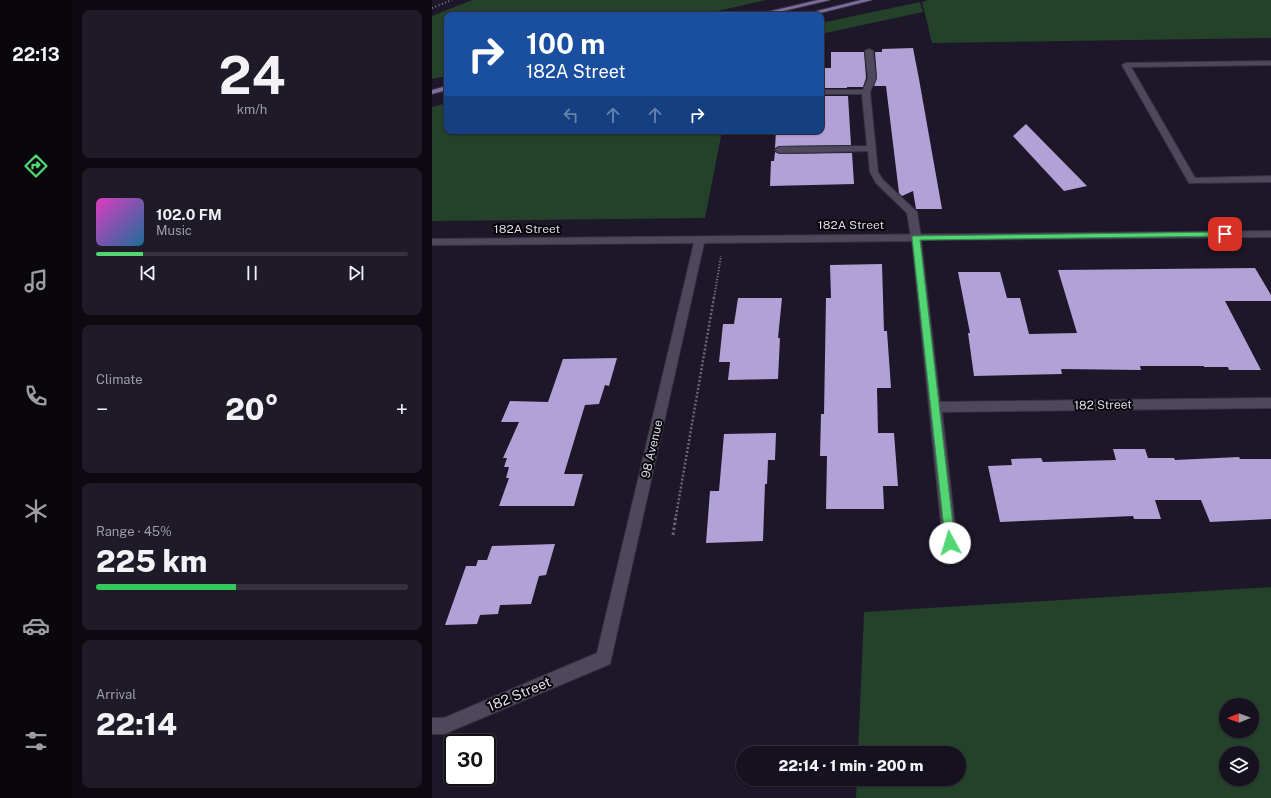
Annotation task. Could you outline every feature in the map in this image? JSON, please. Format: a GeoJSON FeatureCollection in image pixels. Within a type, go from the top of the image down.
{"type":"FeatureCollection","features":[{"type":"Feature","properties":{"kind":"main road"},"geometry":{"type":"LineString","coordinates":[[771,12],[827,0]]}},
{"type":"Feature","properties":{"kind":"main road"},"geometry":{"type":"LineString","coordinates":[[817,12],[869,0]]}},
{"type":"Feature","properties":{"kind":"main road"},"geometry":{"type":"LineString","coordinates":[[432,92],[444,89]]}},
{"type":"Feature","properties":{"kind":"street"},"geometry":{"type":"LineString","coordinates":[[869,51],[872,78],[866,92],[874,172],[879,181],[912,212],[950,543]]}},
{"type":"Feature","properties":{"kind":"street"},"geometry":{"type":"LineString","coordinates":[[1271,63],[1126,65],[1192,181],[1271,179]]}},
{"type":"Feature","properties":{"kind":"street"},"geometry":{"type":"LineString","coordinates":[[824,92],[866,92]]}},
{"type":"Feature","properties":{"kind":"street"},"geometry":{"type":"LineString","coordinates":[[779,150],[872,148]]}},
{"type":"Feature","properties":{"kind":"street","name":"182A Street"},"geometry":{"type":"LineString","coordinates":[[432,242],[1271,234]]}},
{"type":"Feature","properties":{"kind":"street","name":"98 Avenue"},"geometry":{"type":"LineString","coordinates":[[604,658],[700,239]]}},
{"type":"Feature","properties":{"kind":"street","name":"182 Street"},"geometry":{"type":"LineString","coordinates":[[935,407],[1271,403]]}},
{"type":"Feature","properties":{"kind":"street","name":"182 Street"},"geometry":{"type":"LineString","coordinates":[[432,726],[444,726],[604,658]]}},
{"type":"Feature","properties":{"kind":"path"},"geometry":{"type":"LineString","coordinates":[[673,535],[722,254]]}},
{"type":"Feature","properties":{"kind":"green space"},"geometry":{"type":"Polygon","coordinates":[[[472,0],[766,0],[713,12],[444,12],[444,77],[432,79],[432,16],[472,0]]]}},
{"type":"Feature","properties":{"kind":"green space"},"geometry":{"type":"Polygon","coordinates":[[[928,0],[1271,0],[1271,38],[932,43],[922,2],[928,0]]]}},
{"type":"Feature","properties":{"kind":"green space"},"geometry":{"type":"Polygon","coordinates":[[[920,2],[923,12],[824,33],[824,22],[920,2]]]}},
{"type":"Feature","properties":{"kind":"green space"},"geometry":{"type":"Polygon","coordinates":[[[444,104],[444,134],[721,134],[705,218],[432,221],[432,107],[444,104]]]}},
{"type":"Feature","properties":{"kind":"green space"},"geometry":{"type":"Polygon","coordinates":[[[1271,587],[1271,798],[856,798],[857,786],[966,786],[966,746],[858,746],[864,612],[1271,587]]]}},
{"type":"Feature","properties":{"kind":"building"},"geometry":{"type":"Polygon","coordinates":[[[913,48],[942,209],[916,209],[913,191],[902,196],[899,193],[886,86],[874,86],[877,78],[875,52],[882,52],[882,49],[913,48]]]}},
{"type":"Feature","properties":{"kind":"building"},"geometry":{"type":"Polygon","coordinates":[[[831,52],[864,52],[866,78],[863,87],[824,88],[824,68],[831,68],[831,52]]]}},
{"type":"Feature","properties":{"kind":"building"},"geometry":{"type":"Polygon","coordinates":[[[824,96],[848,96],[851,145],[779,146],[775,148],[776,134],[824,134],[824,96]]]}},
{"type":"Feature","properties":{"kind":"building"},"geometry":{"type":"Polygon","coordinates":[[[1026,124],[1087,186],[1064,191],[1013,136],[1026,124]]]}},
{"type":"Feature","properties":{"kind":"building"},"geometry":{"type":"Polygon","coordinates":[[[775,152],[779,154],[852,153],[854,184],[770,186],[771,161],[774,161],[775,152]]]}},
{"type":"Feature","properties":{"kind":"building"},"geometry":{"type":"Polygon","coordinates":[[[882,264],[884,331],[887,331],[891,388],[877,388],[878,433],[894,433],[898,486],[883,486],[884,509],[826,509],[827,456],[820,456],[821,414],[824,414],[826,298],[831,298],[830,265],[882,264]]]}},
{"type":"Feature","properties":{"kind":"building"},"geometry":{"type":"Polygon","coordinates":[[[1255,268],[1271,295],[1271,301],[1225,301],[1261,370],[1229,370],[1228,367],[1204,366],[1140,366],[1141,370],[1061,369],[1062,374],[974,376],[968,333],[970,333],[958,272],[1000,272],[1007,298],[1020,298],[1029,334],[1077,333],[1058,270],[1255,268]]]}},
{"type":"Feature","properties":{"kind":"building"},"geometry":{"type":"Polygon","coordinates":[[[738,298],[782,298],[778,338],[780,338],[778,379],[728,380],[730,362],[719,362],[723,324],[734,324],[738,298]]]}},
{"type":"Feature","properties":{"kind":"building"},"geometry":{"type":"Polygon","coordinates":[[[617,358],[609,386],[605,385],[599,404],[585,405],[564,474],[583,474],[574,506],[499,506],[509,478],[506,478],[509,467],[504,467],[507,458],[503,458],[519,422],[501,422],[510,401],[548,402],[563,359],[617,358]]]}},
{"type":"Feature","properties":{"kind":"building"},"geometry":{"type":"Polygon","coordinates":[[[776,433],[775,460],[768,460],[767,484],[765,484],[763,541],[706,543],[710,491],[719,491],[724,434],[776,433]]]}},
{"type":"Feature","properties":{"kind":"building"},"geometry":{"type":"Polygon","coordinates":[[[1113,449],[1145,449],[1148,458],[1174,458],[1175,460],[1239,457],[1240,459],[1271,459],[1271,519],[1210,522],[1201,500],[1155,500],[1161,519],[1134,519],[1133,516],[1000,522],[988,466],[1012,465],[1011,459],[1041,458],[1043,462],[1116,460],[1113,449]]]}},
{"type":"Feature","properties":{"kind":"building"},"geometry":{"type":"Polygon","coordinates":[[[555,544],[546,575],[539,576],[531,604],[500,605],[498,614],[480,615],[477,624],[445,625],[466,566],[476,566],[478,560],[487,560],[492,546],[555,544]]]}},
{"type":"Feature","properties":{"kind":"railway"},"geometry":{"type":"LineString","coordinates":[[432,8],[452,0]]}},
{"type":"Feature","properties":{"kind":"route"},"geometry":{"type":"LineString","coordinates":[[950,543],[916,237],[1225,234]]}}]}
